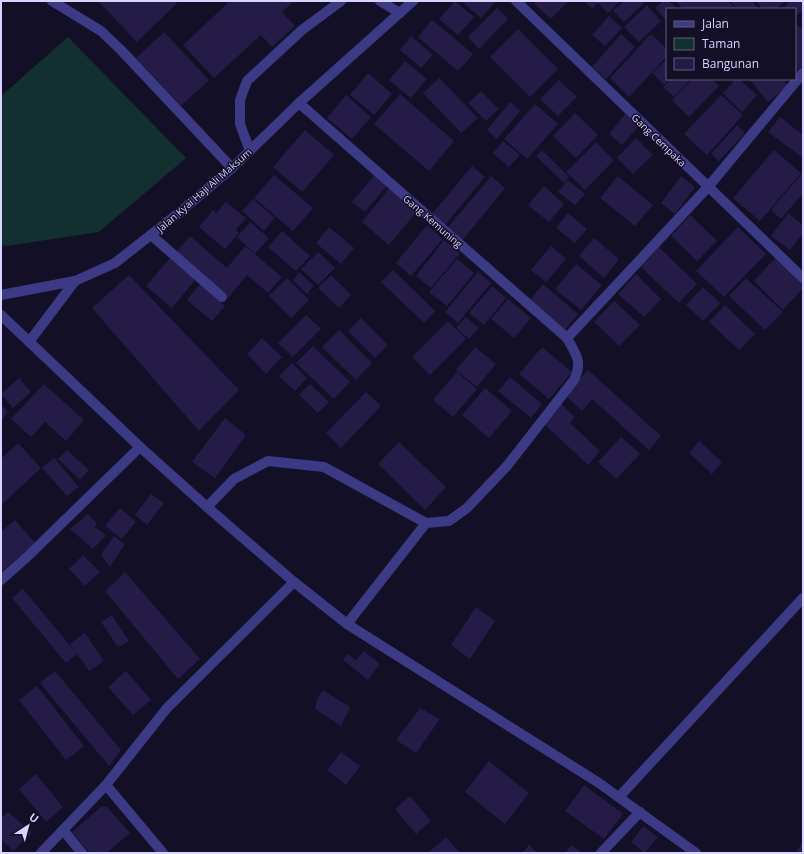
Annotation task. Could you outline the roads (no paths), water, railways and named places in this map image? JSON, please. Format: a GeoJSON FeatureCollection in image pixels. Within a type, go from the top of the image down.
{"type":"FeatureCollection","features":[{"type":"Feature","properties":{"kind":"street"},"geometry":{"type":"LineString","coordinates":[[52,1],[101,31],[121,50],[232,168]]}},
{"type":"Feature","properties":{"kind":"street"},"geometry":{"type":"LineString","coordinates":[[250,151],[240,124],[240,100],[247,81],[302,30],[342,1]]}},
{"type":"Feature","properties":{"kind":"street"},"geometry":{"type":"LineString","coordinates":[[380,1],[400,13]]}},
{"type":"Feature","properties":{"kind":"street","name":"Jalan Kyai Haji Ali Maksum"},"geometry":{"type":"LineString","coordinates":[[1,295],[75,281],[115,263],[232,168],[299,104],[413,1]]}},
{"type":"Feature","properties":{"kind":"street","name":"Gang Cempaka"},"geometry":{"type":"LineString","coordinates":[[516,1],[803,278]]}},
{"type":"Feature","properties":{"kind":"street"},"geometry":{"type":"LineString","coordinates":[[207,508],[234,479],[268,462],[324,467],[426,523],[449,521],[467,508],[507,466],[574,380],[579,364],[576,354],[567,338],[708,187],[803,73]]}},
{"type":"Feature","properties":{"kind":"street","name":"Gang Kemuning"},"geometry":{"type":"LineString","coordinates":[[299,104],[567,338]]}},
{"type":"Feature","properties":{"kind":"street"},"geometry":{"type":"LineString","coordinates":[[151,235],[222,297]]}},
{"type":"Feature","properties":{"kind":"street"},"geometry":{"type":"LineString","coordinates":[[29,342],[75,281]]}},
{"type":"Feature","properties":{"kind":"street"},"geometry":{"type":"LineString","coordinates":[[1,316],[140,448],[207,508],[294,582],[347,624],[599,783],[696,853]]}},
{"type":"Feature","properties":{"kind":"street"},"geometry":{"type":"LineString","coordinates":[[1,580],[140,448]]}},
{"type":"Feature","properties":{"kind":"street"},"geometry":{"type":"LineString","coordinates":[[347,624],[426,523]]}},
{"type":"Feature","properties":{"kind":"street"},"geometry":{"type":"LineString","coordinates":[[41,853],[106,785],[167,708],[294,582]]}},
{"type":"Feature","properties":{"kind":"street"},"geometry":{"type":"LineString","coordinates":[[618,797],[803,598]]}},
{"type":"Feature","properties":{"kind":"street"},"geometry":{"type":"LineString","coordinates":[[106,785],[163,853]]}},
{"type":"Feature","properties":{"kind":"street"},"geometry":{"type":"LineString","coordinates":[[601,853],[640,812]]}},
{"type":"Feature","properties":{"kind":"street"},"geometry":{"type":"LineString","coordinates":[[63,830],[82,853]]}}]}
